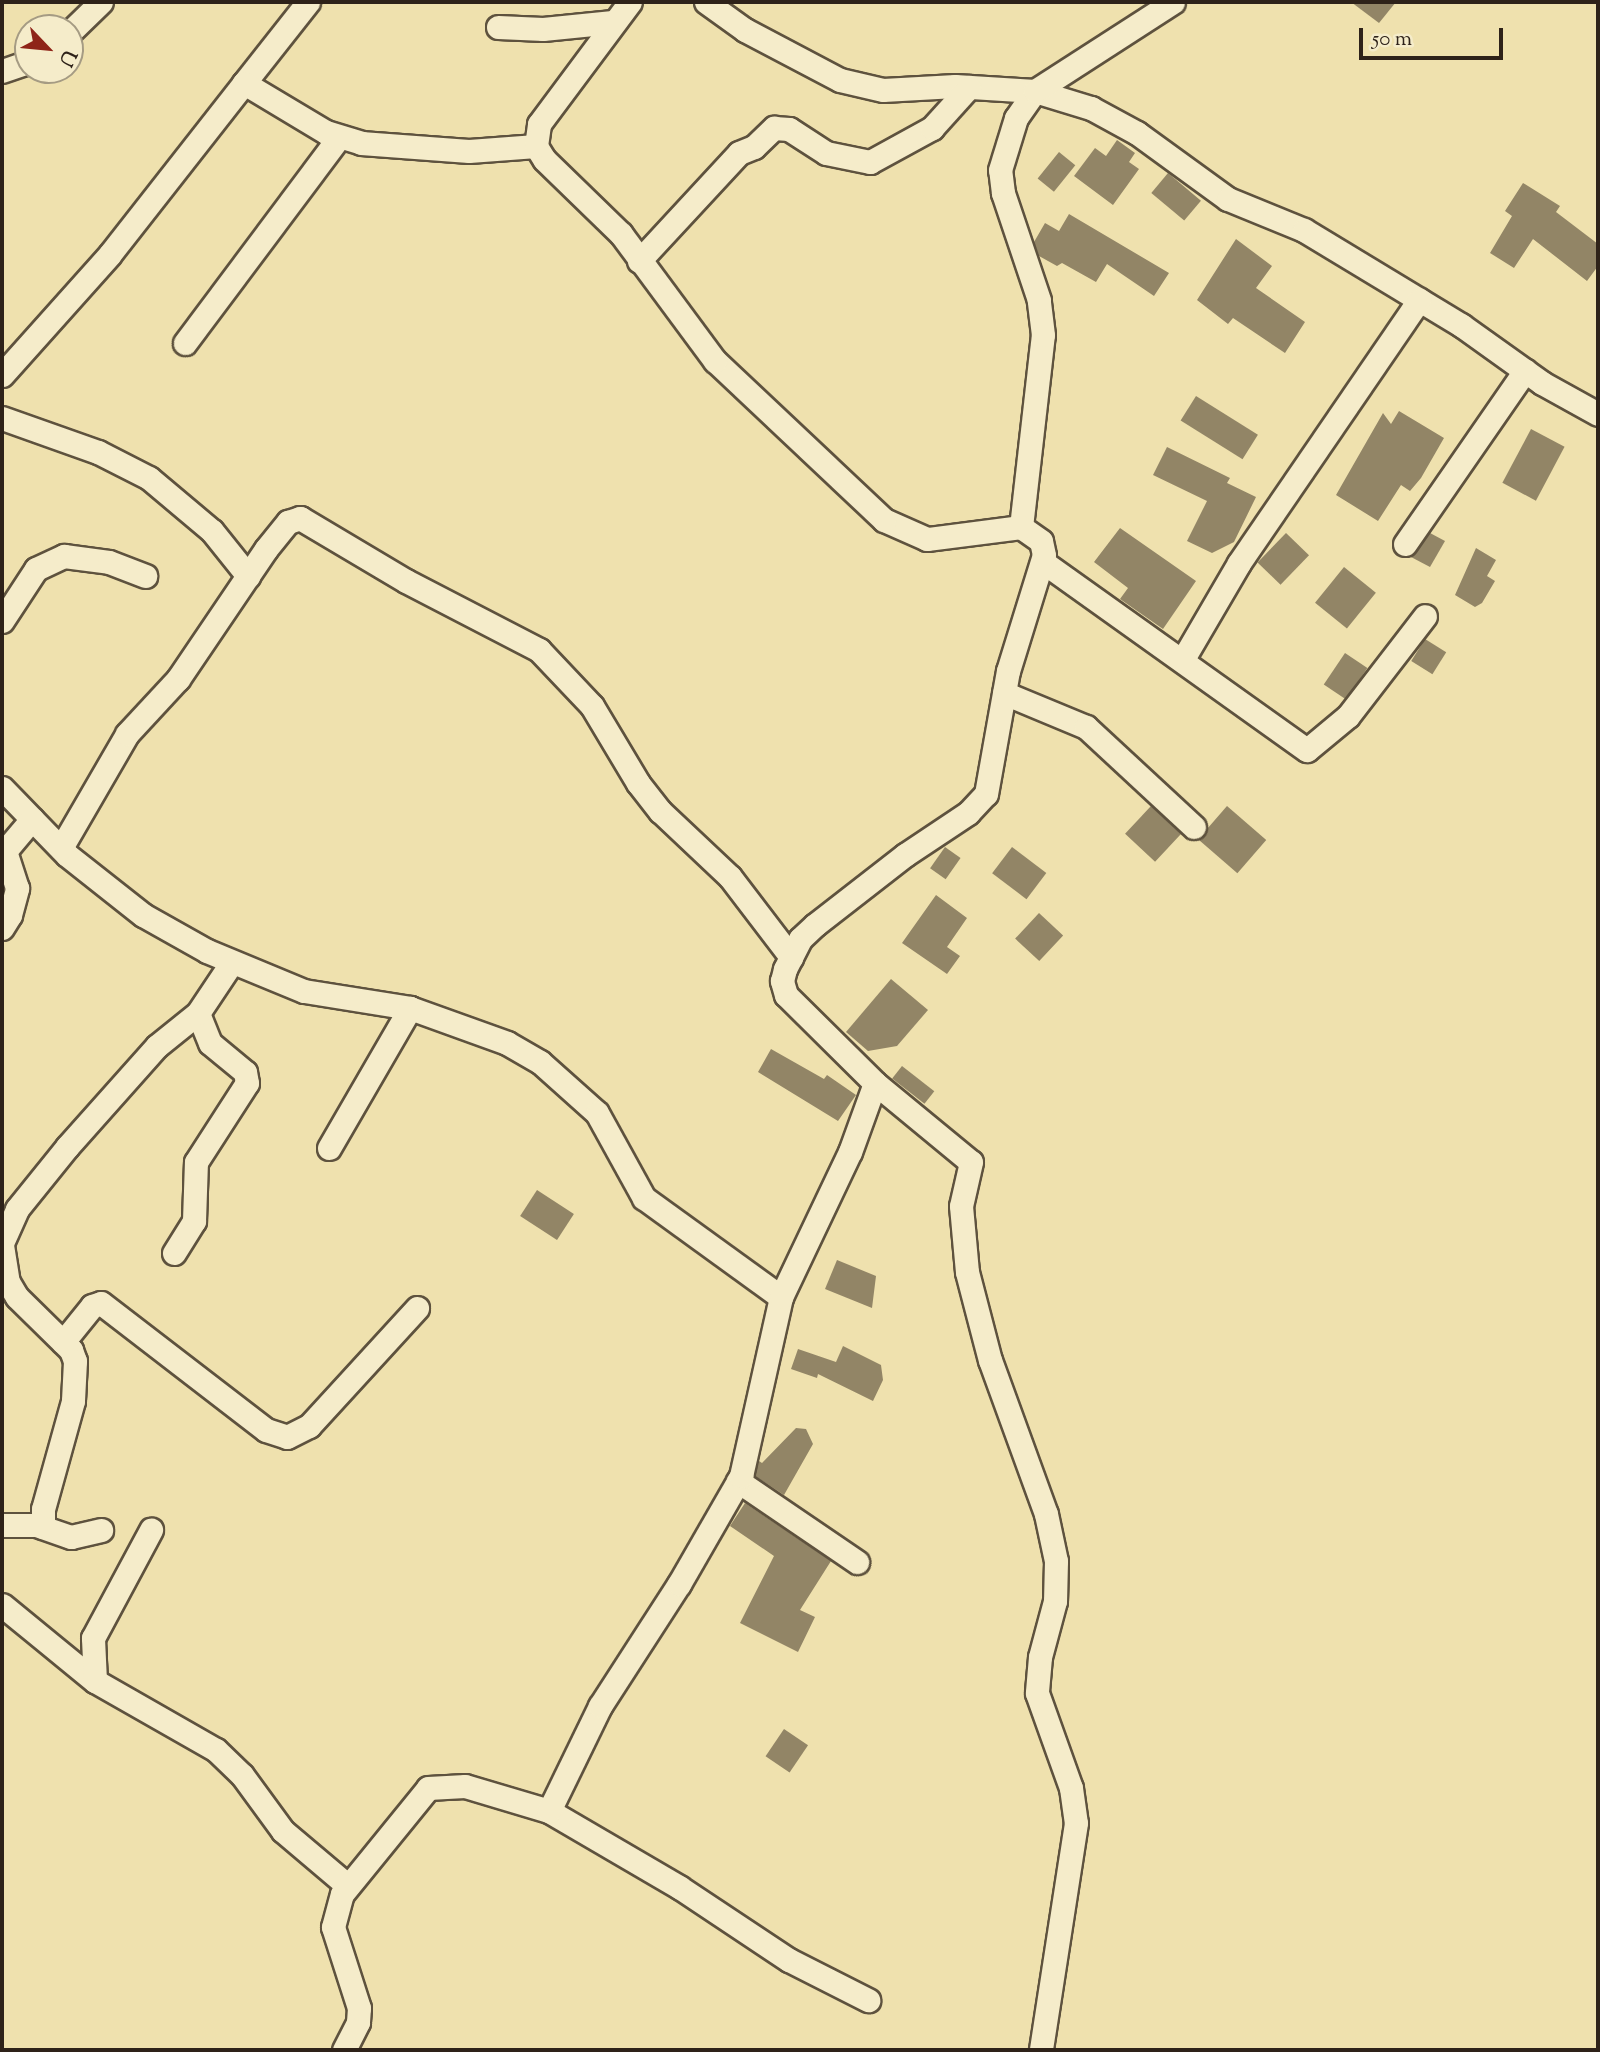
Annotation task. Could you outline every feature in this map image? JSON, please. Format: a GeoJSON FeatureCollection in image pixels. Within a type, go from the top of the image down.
{"type":"FeatureCollection","features":[{"type":"Feature","properties":{"kind":"street"},"geometry":{"type":"LineString","coordinates":[[84,18],[101,2]]}},
{"type":"Feature","properties":{"kind":"street"},"geometry":{"type":"LineString","coordinates":[[2,375],[110,254],[308,2]]}},
{"type":"Feature","properties":{"kind":"street"},"geometry":{"type":"LineString","coordinates":[[630,2],[548,108],[535,136],[536,146],[609,221],[723,369],[884,520],[927,539],[1021,527],[1041,541],[1043,562],[1015,644],[990,780],[979,804],[815,925],[800,939],[782,981],[786,995],[875,1083],[937,1136],[969,1157],[971,1167],[961,1206],[969,1282],[990,1360],[1046,1514],[1058,1581],[1037,1693],[1070,1788],[1076,1823],[1041,2050]]}},
{"type":"Feature","properties":{"kind":"street"},"geometry":{"type":"LineString","coordinates":[[706,2],[745,30],[840,80],[883,90],[969,87],[1035,91],[1113,119],[1228,199],[1304,230],[1419,300],[1525,371],[1598,414]]}},
{"type":"Feature","properties":{"kind":"street"},"geometry":{"type":"LineString","coordinates":[[1021,527],[1043,335],[1040,300],[1003,193],[1000,170],[1016,118],[1035,91],[1173,2]]}},
{"type":"Feature","properties":{"kind":"street"},"geometry":{"type":"LineString","coordinates":[[498,27],[543,29],[613,22]]}},
{"type":"Feature","properties":{"kind":"street"},"geometry":{"type":"LineString","coordinates":[[244,83],[339,137],[361,143],[470,150],[536,146]]}},
{"type":"Feature","properties":{"kind":"street"},"geometry":{"type":"LineString","coordinates":[[639,261],[739,153],[754,147],[774,128],[789,129],[826,153],[870,162],[939,123],[969,87]]}},
{"type":"Feature","properties":{"kind":"street"},"geometry":{"type":"LineString","coordinates":[[185,343],[339,137]]}},
{"type":"Feature","properties":{"kind":"street"},"geometry":{"type":"LineString","coordinates":[[1183,659],[1239,563],[1419,300]]}},
{"type":"Feature","properties":{"kind":"street"},"geometry":{"type":"LineString","coordinates":[[1405,544],[1525,371]]}},
{"type":"Feature","properties":{"kind":"street"},"geometry":{"type":"LineString","coordinates":[[2,418],[98,452],[149,478],[212,531],[248,576]]}},
{"type":"Feature","properties":{"kind":"street"},"geometry":{"type":"LineString","coordinates":[[61,848],[127,734],[178,679],[288,522],[300,518],[406,581],[538,650],[592,706],[638,783],[660,811],[730,877],[791,957]]}},
{"type":"Feature","properties":{"kind":"street"},"geometry":{"type":"LineString","coordinates":[[2,621],[36,569],[64,556],[109,562],[145,576]]}},
{"type":"Feature","properties":{"kind":"street"},"geometry":{"type":"LineString","coordinates":[[1043,562],[1183,659],[1264,723],[1307,750],[1348,716],[1425,616]]}},
{"type":"Feature","properties":{"kind":"street"},"geometry":{"type":"LineString","coordinates":[[1004,693],[1086,727],[1194,827]]}},
{"type":"Feature","properties":{"kind":"street"},"geometry":{"type":"LineString","coordinates":[[2,788],[61,848],[143,915],[232,962],[304,991],[410,1008],[507,1043],[540,1062],[597,1113],[644,1198],[781,1297]]}},
{"type":"Feature","properties":{"kind":"street"},"geometry":{"type":"LineString","coordinates":[[2,928],[10,915],[16,888],[5,851],[32,819]]}},
{"type":"Feature","properties":{"kind":"street"},"geometry":{"type":"LineString","coordinates":[[43,1527],[43,1510],[76,1377],[75,1361],[64,1342],[17,1297],[8,1282],[2,1244],[17,1209],[67,1147],[157,1046],[198,1013],[232,962]]}},
{"type":"Feature","properties":{"kind":"street"},"geometry":{"type":"LineString","coordinates":[[329,1148],[410,1008]]}},
{"type":"Feature","properties":{"kind":"street"},"geometry":{"type":"LineString","coordinates":[[174,1252],[194,1221],[196,1162],[247,1083],[245,1073],[210,1043],[198,1013]]}},
{"type":"Feature","properties":{"kind":"street"},"geometry":{"type":"LineString","coordinates":[[549,1811],[600,1706],[679,1584],[738,1481],[750,1446],[755,1403],[781,1297],[850,1152],[875,1083]]}},
{"type":"Feature","properties":{"kind":"street"},"geometry":{"type":"LineString","coordinates":[[64,1342],[92,1306],[101,1303],[266,1430],[287,1437],[309,1426],[417,1308]]}},
{"type":"Feature","properties":{"kind":"street"},"geometry":{"type":"LineString","coordinates":[[738,1481],[858,1562]]}},
{"type":"Feature","properties":{"kind":"street"},"geometry":{"type":"LineString","coordinates":[[2,1525],[43,1527],[71,1537],[101,1530]]}},
{"type":"Feature","properties":{"kind":"street"},"geometry":{"type":"LineString","coordinates":[[95,1681],[93,1638],[151,1530]]}},
{"type":"Feature","properties":{"kind":"street"},"geometry":{"type":"LineString","coordinates":[[2,1605],[95,1681],[216,1750],[242,1775],[283,1831],[348,1886]]}},
{"type":"Feature","properties":{"kind":"street"},"geometry":{"type":"LineString","coordinates":[[344,2050],[354,2033],[359,2008],[333,1927],[348,1886],[428,1788],[465,1786],[549,1811],[679,1887],[789,1960],[868,2000]]}},
{"type":"Feature","properties":{"kind":"building"},"geometry":{"type":"Polygon","coordinates":[[[1351,2],[1396,2],[1379,23],[1351,2]]]}},
{"type":"Feature","properties":{"kind":"building"},"geometry":{"type":"Polygon","coordinates":[[[1117,140],[1135,153],[1129,162],[1139,169],[1113,205],[1074,176],[1095,148],[1106,156],[1117,140]]]}},
{"type":"Feature","properties":{"kind":"building"},"geometry":{"type":"Polygon","coordinates":[[[1059,152],[1075,165],[1054,192],[1038,178],[1059,152]]]}},
{"type":"Feature","properties":{"kind":"building"},"geometry":{"type":"Polygon","coordinates":[[[1168,173],[1201,201],[1184,221],[1151,193],[1168,173]]]}},
{"type":"Feature","properties":{"kind":"building"},"geometry":{"type":"Polygon","coordinates":[[[1523,183],[1560,206],[1556,212],[1598,244],[1598,266],[1587,281],[1533,239],[1514,268],[1490,253],[1512,216],[1505,211],[1523,183]]]}},
{"type":"Feature","properties":{"kind":"building"},"geometry":{"type":"Polygon","coordinates":[[[1069,214],[1169,273],[1154,296],[1107,264],[1096,282],[1062,263],[1057,266],[1039,256],[1034,242],[1045,223],[1059,231],[1069,214]]]}},
{"type":"Feature","properties":{"kind":"building"},"geometry":{"type":"Polygon","coordinates":[[[1236,239],[1272,266],[1256,288],[1305,322],[1285,353],[1233,318],[1228,324],[1197,300],[1236,239]]]}},
{"type":"Feature","properties":{"kind":"building"},"geometry":{"type":"Polygon","coordinates":[[[1196,396],[1258,435],[1243,459],[1181,421],[1196,396]]]}},
{"type":"Feature","properties":{"kind":"building"},"geometry":{"type":"Polygon","coordinates":[[[1399,411],[1444,438],[1421,478],[1410,491],[1401,485],[1378,521],[1336,495],[1383,413],[1391,424],[1399,411]]]}},
{"type":"Feature","properties":{"kind":"building"},"geometry":{"type":"Polygon","coordinates":[[[1531,429],[1565,447],[1536,501],[1502,483],[1531,429]]]}},
{"type":"Feature","properties":{"kind":"building"},"geometry":{"type":"Polygon","coordinates":[[[1167,447],[1230,478],[1227,483],[1256,497],[1234,542],[1212,553],[1187,541],[1207,501],[1153,475],[1167,447]]]}},
{"type":"Feature","properties":{"kind":"building"},"geometry":{"type":"Polygon","coordinates":[[[1120,528],[1196,581],[1163,629],[1120,599],[1128,588],[1094,562],[1120,528]]]}},
{"type":"Feature","properties":{"kind":"building"},"geometry":{"type":"Polygon","coordinates":[[[1286,533],[1309,555],[1281,585],[1258,562],[1286,533]]]}},
{"type":"Feature","properties":{"kind":"building"},"geometry":{"type":"Polygon","coordinates":[[[1430,533],[1445,541],[1430,567],[1411,557],[1430,533]]]}},
{"type":"Feature","properties":{"kind":"building"},"geometry":{"type":"Polygon","coordinates":[[[1476,548],[1496,560],[1487,576],[1495,581],[1482,603],[1475,607],[1455,595],[1476,548]]]}},
{"type":"Feature","properties":{"kind":"building"},"geometry":{"type":"Polygon","coordinates":[[[1344,567],[1376,593],[1347,629],[1315,603],[1344,567]]]}},
{"type":"Feature","properties":{"kind":"building"},"geometry":{"type":"Polygon","coordinates":[[[1425,639],[1446,652],[1432,674],[1411,661],[1425,639]]]}},
{"type":"Feature","properties":{"kind":"building"},"geometry":{"type":"Polygon","coordinates":[[[1345,653],[1367,668],[1346,700],[1324,685],[1345,653]]]}},
{"type":"Feature","properties":{"kind":"building"},"geometry":{"type":"Polygon","coordinates":[[[1151,806],[1181,834],[1155,862],[1125,834],[1151,806]]]}},
{"type":"Feature","properties":{"kind":"building"},"geometry":{"type":"Polygon","coordinates":[[[1227,806],[1266,840],[1237,873],[1198,839],[1227,806]]]}},
{"type":"Feature","properties":{"kind":"building"},"geometry":{"type":"Polygon","coordinates":[[[945,847],[961,858],[946,879],[930,868],[945,847]]]}},
{"type":"Feature","properties":{"kind":"building"},"geometry":{"type":"Polygon","coordinates":[[[1012,847],[1046,873],[1026,899],[992,873],[1012,847]]]}},
{"type":"Feature","properties":{"kind":"building"},"geometry":{"type":"Polygon","coordinates":[[[936,895],[967,918],[947,947],[960,956],[947,974],[902,943],[936,895]]]}},
{"type":"Feature","properties":{"kind":"building"},"geometry":{"type":"Polygon","coordinates":[[[1039,913],[1063,936],[1039,961],[1015,939],[1039,913]]]}},
{"type":"Feature","properties":{"kind":"building"},"geometry":{"type":"Polygon","coordinates":[[[891,979],[928,1010],[897,1046],[868,1051],[846,1032],[891,979]]]}},
{"type":"Feature","properties":{"kind":"building"},"geometry":{"type":"Polygon","coordinates":[[[771,1049],[824,1079],[827,1075],[856,1095],[838,1121],[758,1072],[771,1049]]]}},
{"type":"Feature","properties":{"kind":"building"},"geometry":{"type":"Polygon","coordinates":[[[902,1066],[934,1091],[924,1104],[892,1079],[902,1066]]]}},
{"type":"Feature","properties":{"kind":"building"},"geometry":{"type":"Polygon","coordinates":[[[537,1190],[574,1214],[557,1240],[520,1216],[537,1190]]]}},
{"type":"Feature","properties":{"kind":"building"},"geometry":{"type":"Polygon","coordinates":[[[837,1260],[876,1276],[872,1308],[825,1289],[837,1260]]]}},
{"type":"Feature","properties":{"kind":"building"},"geometry":{"type":"Polygon","coordinates":[[[843,1346],[881,1365],[883,1380],[873,1401],[818,1374],[817,1378],[791,1369],[798,1349],[836,1362],[843,1346]]]}},
{"type":"Feature","properties":{"kind":"building"},"geometry":{"type":"Polygon","coordinates":[[[796,1428],[806,1429],[813,1444],[784,1495],[755,1476],[759,1461],[762,1463],[796,1428]]]}},
{"type":"Feature","properties":{"kind":"building"},"geometry":{"type":"Polygon","coordinates":[[[745,1503],[831,1561],[800,1610],[815,1617],[798,1652],[740,1623],[774,1556],[730,1526],[745,1503]]]}},
{"type":"Feature","properties":{"kind":"building"},"geometry":{"type":"Polygon","coordinates":[[[784,1729],[808,1745],[790,1773],[766,1756],[784,1729]]]}}]}
